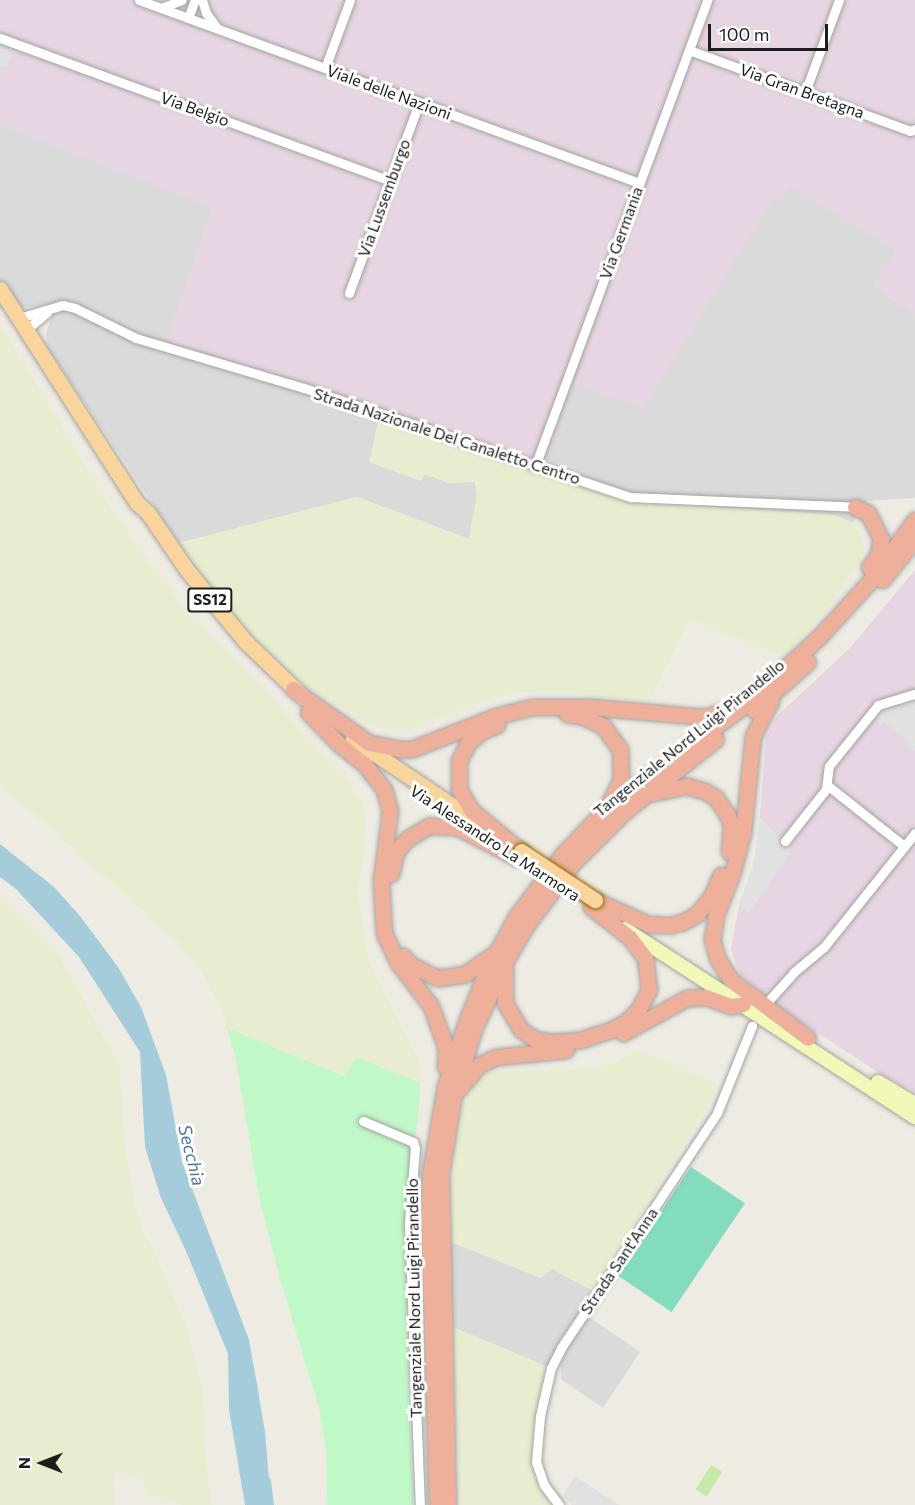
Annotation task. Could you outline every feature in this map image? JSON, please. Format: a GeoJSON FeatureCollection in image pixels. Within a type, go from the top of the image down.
{"type":"FeatureCollection","features":[{"type":"Feature","properties":{"kind":"highway"},"geometry":{"type":"LineString","coordinates":[[841,613],[843,600],[878,555],[881,539],[868,513],[855,507]]}},
{"type":"Feature","properties":{"kind":"highway","name":"Tangenziale Nord Luigi Pirandello"},"geometry":{"type":"LineString","coordinates":[[436,1505],[429,1210],[433,1149],[465,1025],[533,892],[562,855],[606,809],[742,707],[820,636],[870,581],[915,520]]}},
{"type":"Feature","properties":{"kind":"highway","name":"Tangenziale Nord Luigi Pirandello"},"geometry":{"type":"LineString","coordinates":[[502,955],[573,862],[639,799],[778,690],[873,592],[915,539]]}},
{"type":"Feature","properties":{"kind":"highway"},"geometry":{"type":"LineString","coordinates":[[293,689],[369,743],[401,749],[412,749],[496,716],[532,707],[592,707],[703,717],[742,707]]}},
{"type":"Feature","properties":{"kind":"highway"},"geometry":{"type":"LineString","coordinates":[[778,690],[753,736],[743,832],[733,871],[716,915],[712,939],[717,958],[731,980],[808,1038]]}},
{"type":"Feature","properties":{"kind":"highway"},"geometry":{"type":"LineString","coordinates":[[308,712],[376,776],[388,799],[390,811],[381,881],[384,933],[398,963],[431,1006],[442,1037],[446,1057],[447,1100]]}},
{"type":"Feature","properties":{"kind":"highway"},"geometry":{"type":"LineString","coordinates":[[519,855],[471,810],[459,789],[459,761],[468,743],[482,731],[509,720],[552,714],[581,716],[594,720],[612,736],[620,749],[623,764],[621,778],[606,809]]}},
{"type":"Feature","properties":{"kind":"highway"},"geometry":{"type":"LineString","coordinates":[[593,903],[648,924],[661,926],[683,922],[697,914],[711,897],[724,870],[732,844],[731,825],[716,798],[705,791],[687,786],[659,790],[639,799]]}},
{"type":"Feature","properties":{"kind":"highway"},"geometry":{"type":"LineString","coordinates":[[519,855],[457,827],[429,826],[406,839],[396,852],[391,871],[390,897],[394,938],[400,953],[411,965],[438,978],[452,977],[502,955],[505,1003],[521,1030],[535,1038],[551,1042],[580,1040],[613,1029],[627,1021],[645,999],[649,990],[648,967],[639,947],[593,903]]}},
{"type":"Feature","properties":{"kind":"highway"},"geometry":{"type":"LineString","coordinates":[[447,1100],[479,1065],[496,1057],[563,1051],[599,1043],[687,998],[706,997],[731,1006],[743,1005]]}},
{"type":"Feature","properties":{"kind":"highway","name":"Tangenziale Nord Luigi Pirandello"},"geometry":{"type":"LineString","coordinates":[[447,1100],[440,1212],[448,1505]]}},
{"type":"Feature","properties":{"kind":"main road","name":"Via Alessandro La Marmora"},"geometry":{"type":"LineString","coordinates":[[0,289],[137,503],[148,513],[187,570],[245,641],[293,689],[367,750],[519,855]]}},
{"type":"Feature","properties":{"kind":"main road","name":"Via Alessandro La Marmora"},"geometry":{"type":"LineString","coordinates":[[137,503],[141,518],[212,615],[240,648],[308,712],[364,757],[915,1104]]}},
{"type":"Feature","properties":{"kind":"main road","name":"Via Alessandro La Marmora"},"geometry":{"type":"LineString","coordinates":[[593,903],[743,1005],[915,1117]]}},
{"type":"Feature","properties":{"kind":"street","name":"Viale delle Nazioni"},"geometry":{"type":"LineString","coordinates":[[139,0],[639,183]]}},
{"type":"Feature","properties":{"kind":"street"},"geometry":{"type":"LineString","coordinates":[[161,8],[182,0]]}},
{"type":"Feature","properties":{"kind":"street"},"geometry":{"type":"LineString","coordinates":[[188,18],[195,0]]}},
{"type":"Feature","properties":{"kind":"street"},"geometry":{"type":"LineString","coordinates":[[202,0],[206,13],[218,29]]}},
{"type":"Feature","properties":{"kind":"street"},"geometry":{"type":"LineString","coordinates":[[325,68],[350,0]]}},
{"type":"Feature","properties":{"kind":"street","name":"Via Germania"},"geometry":{"type":"LineString","coordinates":[[535,466],[707,0]]}},
{"type":"Feature","properties":{"kind":"street"},"geometry":{"type":"LineString","coordinates":[[805,92],[839,0]]}},
{"type":"Feature","properties":{"kind":"street","name":"Via Belgio"},"geometry":{"type":"LineString","coordinates":[[0,38],[390,181]]}},
{"type":"Feature","properties":{"kind":"street","name":"Via Gran Bretagna"},"geometry":{"type":"LineString","coordinates":[[689,50],[910,131],[915,129]]}},
{"type":"Feature","properties":{"kind":"street","name":"Via Lussemburgo"},"geometry":{"type":"LineString","coordinates":[[349,293],[418,103]]}},
{"type":"Feature","properties":{"kind":"street","name":"Strada Nazionale Del Canaletto Centro"},"geometry":{"type":"LineString","coordinates":[[23,323],[63,305],[75,308],[136,338],[304,388],[535,466],[638,498],[855,507]]}},
{"type":"Feature","properties":{"kind":"street"},"geometry":{"type":"LineString","coordinates":[[785,841],[827,785],[829,766],[878,705],[915,694]]}},
{"type":"Feature","properties":{"kind":"street"},"geometry":{"type":"LineString","coordinates":[[827,785],[904,846]]}},
{"type":"Feature","properties":{"kind":"street"},"geometry":{"type":"LineString","coordinates":[[770,999],[795,972],[824,947],[915,833]]}},
{"type":"Feature","properties":{"kind":"street","name":"Strada Sant'Anna"},"geometry":{"type":"LineString","coordinates":[[559,1505],[544,1485],[536,1461],[540,1416],[551,1368],[561,1348],[717,1113],[752,1026]]}},
{"type":"Feature","properties":{"kind":"street"},"geometry":{"type":"LineString","coordinates":[[363,1121],[413,1142],[415,1148],[409,1222],[420,1505]]}},
{"type":"Feature","properties":{"kind":"shaded area"},"geometry":{"type":"Polygon","coordinates":[[[0,0],[915,0],[915,314],[874,286],[896,250],[791,186],[780,202],[773,198],[644,407],[573,384],[545,464],[303,384],[165,344],[212,208],[0,124],[0,0]]]}},
{"type":"Feature","properties":{"kind":"shaded area"},"geometry":{"type":"Polygon","coordinates":[[[0,44],[14,50],[7,68],[0,66],[0,44]]]}},
{"type":"Feature","properties":{"kind":"shaded area"},"geometry":{"type":"Polygon","coordinates":[[[0,124],[212,207],[303,384],[380,409],[370,462],[425,474],[449,483],[475,481],[477,495],[469,539],[357,497],[179,543],[48,348],[46,333],[53,313],[47,306],[22,307],[15,301],[0,309],[0,124]]]}},
{"type":"Feature","properties":{"kind":"shaded area"},"geometry":{"type":"Polygon","coordinates":[[[791,186],[897,250],[874,286],[915,314],[915,498],[866,501],[853,523],[834,515],[633,502],[542,472],[573,383],[773,198],[791,186]]]}},
{"type":"Feature","properties":{"kind":"shaded area"},"geometry":{"type":"Polygon","coordinates":[[[915,570],[915,1092],[879,1073],[781,1009],[739,973],[731,949],[739,905],[753,866],[758,842],[766,738],[777,716],[850,648],[915,570]]]}},
{"type":"Feature","properties":{"kind":"shaded area"},"geometry":{"type":"Polygon","coordinates":[[[915,698],[915,751],[907,745],[909,742],[884,722],[881,724],[871,717],[881,704],[915,698]]]}},
{"type":"Feature","properties":{"kind":"shaded area"},"geometry":{"type":"Polygon","coordinates":[[[760,817],[792,850],[749,913],[739,905],[753,866],[760,817]]]}},
{"type":"Feature","properties":{"kind":"shaded area"},"geometry":{"type":"Polygon","coordinates":[[[451,1242],[541,1278],[552,1269],[593,1291],[561,1339],[548,1367],[453,1327],[451,1242]]]}},
{"type":"Feature","properties":{"kind":"shaded area"},"geometry":{"type":"Polygon","coordinates":[[[589,1317],[640,1352],[603,1408],[561,1379],[561,1358],[589,1317]]]}},
{"type":"Feature","properties":{"kind":"shaded area"},"geometry":{"type":"Polygon","coordinates":[[[575,1476],[619,1505],[572,1505],[563,1495],[575,1476]]]}},
{"type":"Feature","properties":{"kind":"green space"},"geometry":{"type":"Polygon","coordinates":[[[0,325],[108,504],[189,614],[296,724],[325,759],[342,774],[362,801],[366,820],[358,894],[364,939],[369,963],[418,1059],[420,1083],[356,1057],[345,1076],[227,1028],[222,1009],[202,972],[176,940],[0,784],[0,325]]]}},
{"type":"Feature","properties":{"kind":"green space"},"geometry":{"type":"Polygon","coordinates":[[[381,418],[633,502],[834,515],[853,523],[862,535],[865,549],[858,566],[821,616],[783,656],[689,619],[649,702],[556,692],[514,692],[474,704],[415,728],[394,731],[370,725],[305,684],[240,623],[179,543],[357,497],[469,539],[477,496],[475,482],[449,483],[425,474],[421,481],[369,462],[381,418]]]}},
{"type":"Feature","properties":{"kind":"green space"},"geometry":{"type":"Polygon","coordinates":[[[0,896],[58,955],[120,1066],[123,1138],[141,1229],[155,1253],[186,1326],[202,1388],[204,1445],[211,1505],[183,1505],[145,1492],[143,1478],[113,1472],[114,1505],[0,1505],[0,896]]]}},
{"type":"Feature","properties":{"kind":"green space"},"geometry":{"type":"Polygon","coordinates":[[[227,1028],[344,1076],[356,1057],[420,1083],[418,1122],[405,1196],[404,1226],[413,1505],[327,1505],[326,1448],[319,1408],[281,1282],[260,1201],[235,1055],[227,1028]]]}},
{"type":"Feature","properties":{"kind":"green space"},"geometry":{"type":"Polygon","coordinates":[[[638,1050],[715,1083],[713,1096],[593,1291],[552,1269],[541,1278],[451,1242],[451,1197],[455,1145],[462,1107],[477,1081],[490,1072],[595,1068],[617,1062],[638,1050]]]}},
{"type":"Feature","properties":{"kind":"green space"},"geometry":{"type":"Polygon","coordinates":[[[691,1167],[745,1203],[672,1312],[618,1276],[691,1167]]]}},
{"type":"Feature","properties":{"kind":"green space"},"geometry":{"type":"Polygon","coordinates":[[[453,1327],[548,1367],[540,1396],[532,1463],[537,1486],[551,1505],[460,1505],[453,1327]]]}},
{"type":"Feature","properties":{"kind":"green space"},"geometry":{"type":"Polygon","coordinates":[[[711,1465],[722,1472],[707,1496],[696,1490],[711,1465]]]}},
{"type":"Feature","properties":{"kind":"water"},"geometry":{"type":"Polygon","coordinates":[[[0,844],[54,887],[80,916],[118,967],[141,1007],[166,1075],[182,1162],[249,1340],[259,1395],[250,1431],[253,1455],[271,1480],[274,1505],[245,1505],[229,1410],[228,1354],[186,1251],[161,1198],[145,1147],[140,1052],[79,957],[15,888],[0,877],[0,844]]]}},
{"type":"Feature","properties":{"kind":"waterway","name":"Secchia"},"geometry":{"type":"LineString","coordinates":[[251,1398],[257,1431],[263,1505]]}}]}
